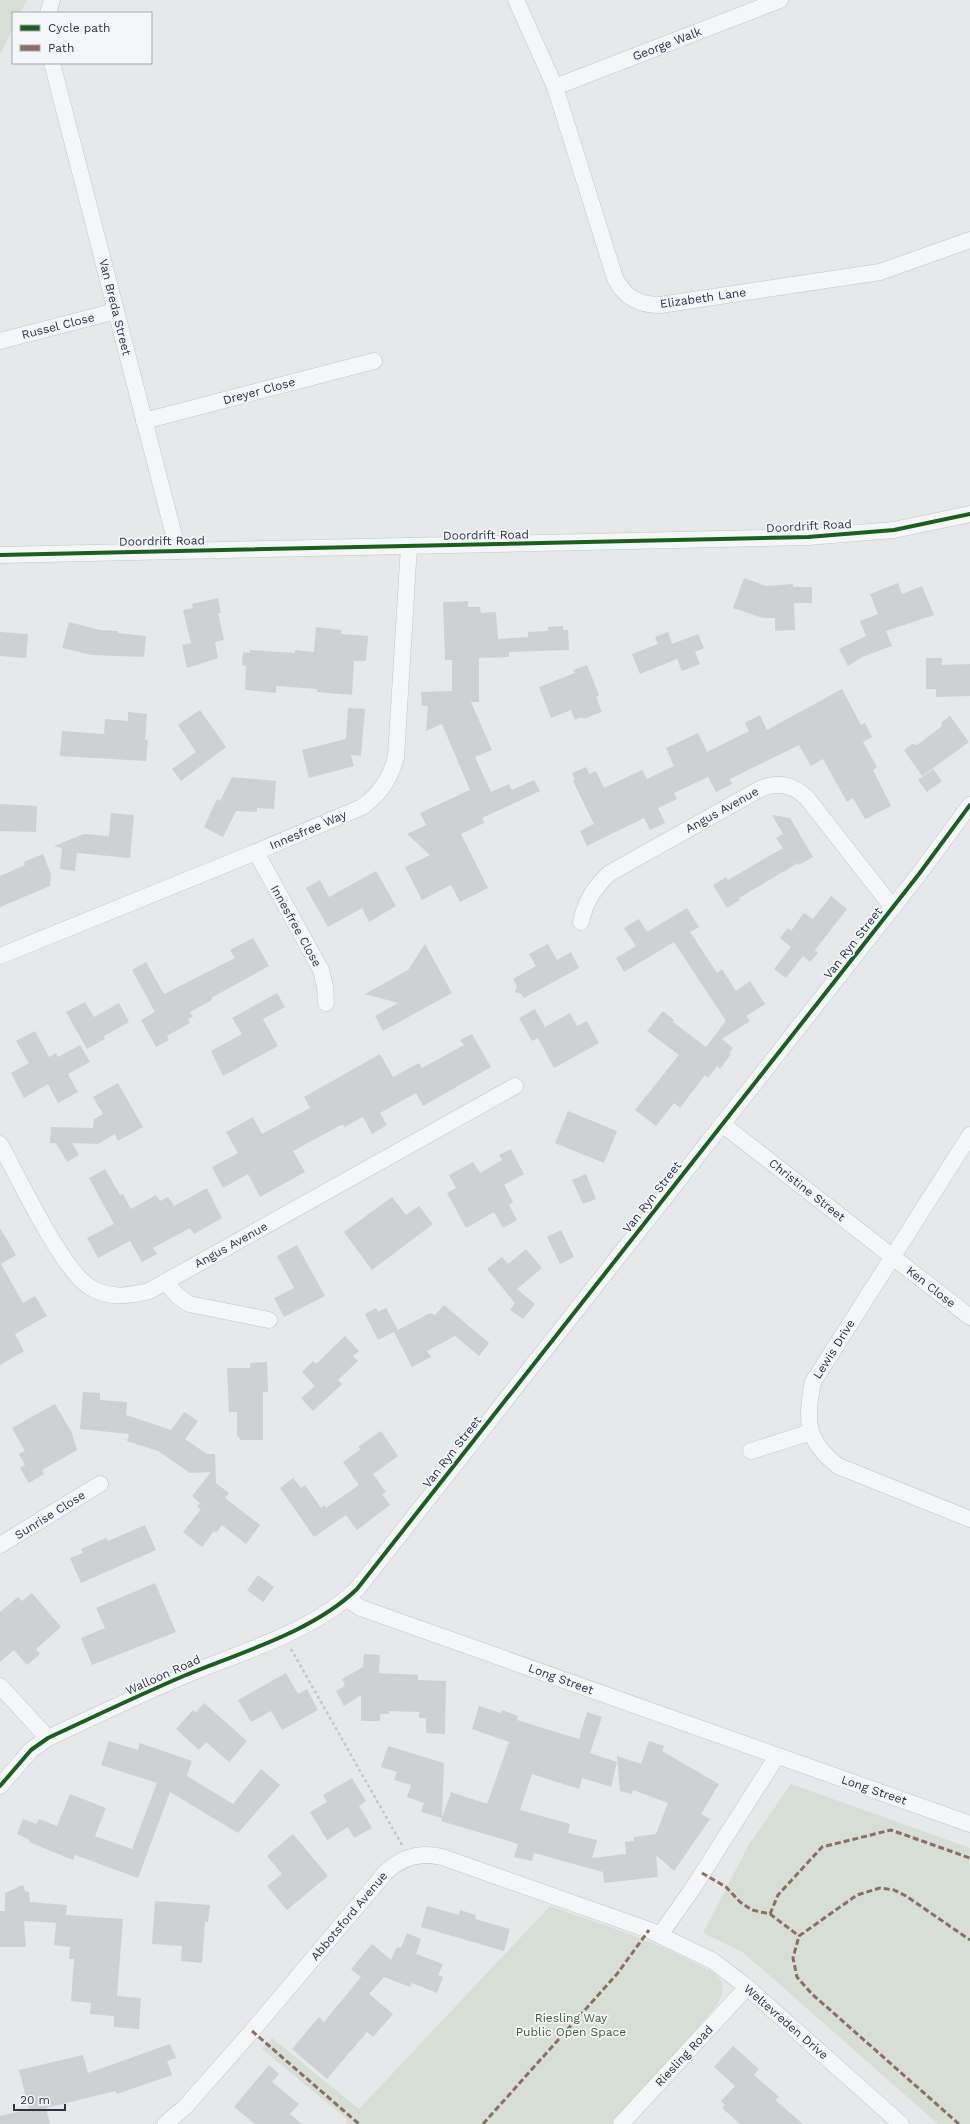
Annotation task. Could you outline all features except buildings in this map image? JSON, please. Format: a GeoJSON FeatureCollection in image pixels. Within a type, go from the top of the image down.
{"type":"FeatureCollection","features":[{"type":"Feature","properties":{"kind":"street"},"geometry":{"type":"LineString","coordinates":[[48,12],[52,0]]}},
{"type":"Feature","properties":{"kind":"street","name":"Elizabeth Lane"},"geometry":{"type":"LineString","coordinates":[[516,0],[555,87],[615,278],[624,292],[640,302],[660,305],[880,272],[970,240]]}},
{"type":"Feature","properties":{"kind":"street","name":"George Walk"},"geometry":{"type":"LineString","coordinates":[[555,87],[780,0]]}},
{"type":"Feature","properties":{"kind":"street","name":"Van Breda Street"},"geometry":{"type":"LineString","coordinates":[[52,64],[178,551]]}},
{"type":"Feature","properties":{"kind":"street","name":"Russel Close"},"geometry":{"type":"LineString","coordinates":[[0,341],[116,311]]}},
{"type":"Feature","properties":{"kind":"street","name":"Dreyer Close"},"geometry":{"type":"LineString","coordinates":[[144,420],[374,361]]}},
{"type":"Feature","properties":{"kind":"street","name":"Doordrift Road"},"geometry":{"type":"LineString","coordinates":[[0,555],[808,538],[894,530],[970,514]]}},
{"type":"Feature","properties":{"kind":"street","name":"Innesfree Way"},"geometry":{"type":"LineString","coordinates":[[0,956],[256,852],[362,807],[375,798],[391,774],[398,739],[409,546]]}},
{"type":"Feature","properties":{"kind":"street","name":"Angus Avenue"},"geometry":{"type":"LineString","coordinates":[[581,922],[593,890],[610,873],[760,789],[772,784],[795,788],[807,798],[893,908]]}},
{"type":"Feature","properties":{"kind":"street","name":"Van Ryn Street"},"geometry":{"type":"LineString","coordinates":[[347,1599],[372,1571],[893,908],[970,805]]}},
{"type":"Feature","properties":{"kind":"street","name":"Innesfree Close"},"geometry":{"type":"LineString","coordinates":[[256,852],[321,970],[326,1003]]}},
{"type":"Feature","properties":{"kind":"street","name":"Angus Avenue"},"geometry":{"type":"LineString","coordinates":[[0,1144],[49,1233],[78,1279],[91,1288],[110,1295],[130,1296],[149,1291],[515,1086]]}},
{"type":"Feature","properties":{"kind":"street","name":"Christine Street"},"geometry":{"type":"LineString","coordinates":[[722,1124],[892,1257]]}},
{"type":"Feature","properties":{"kind":"street","name":"Lewis Drive"},"geometry":{"type":"LineString","coordinates":[[970,1135],[813,1382],[809,1402],[808,1421],[813,1440],[824,1455],[838,1466],[970,1519]]}},
{"type":"Feature","properties":{"kind":"street","name":"Ken Close"},"geometry":{"type":"LineString","coordinates":[[892,1257],[970,1317]]}},
{"type":"Feature","properties":{"kind":"street"},"geometry":{"type":"LineString","coordinates":[[165,1282],[178,1296],[189,1304],[269,1320]]}},
{"type":"Feature","properties":{"kind":"street"},"geometry":{"type":"LineString","coordinates":[[751,1450],[811,1432]]}},
{"type":"Feature","properties":{"kind":"street","name":"Sunrise Close"},"geometry":{"type":"LineString","coordinates":[[0,1545],[100,1484]]}},
{"type":"Feature","properties":{"kind":"street","name":"Walloon Road"},"geometry":{"type":"LineString","coordinates":[[0,1786],[31,1750],[48,1738],[167,1683],[283,1635],[322,1617],[347,1599]]}},
{"type":"Feature","properties":{"kind":"street","name":"Long Street"},"geometry":{"type":"LineString","coordinates":[[347,1599],[362,1608],[970,1824]]}},
{"type":"Feature","properties":{"kind":"street"},"geometry":{"type":"LineString","coordinates":[[0,1686],[48,1738]]}},
{"type":"Feature","properties":{"kind":"street"},"geometry":{"type":"LineString","coordinates":[[660,1935],[693,1888],[777,1756]]}},
{"type":"Feature","properties":{"kind":"street","name":"Abbotsford Avenue"},"geometry":{"type":"LineString","coordinates":[[165,2124],[185,2107],[252,2031],[386,1872],[393,1866],[409,1857],[426,1854],[442,1857],[660,1935]]}},
{"type":"Feature","properties":{"kind":"street","name":"Weltevreden Drive"},"geometry":{"type":"LineString","coordinates":[[660,1935],[713,1961],[747,1987],[901,2124]]}},
{"type":"Feature","properties":{"kind":"street","name":"Riesling Road"},"geometry":{"type":"LineString","coordinates":[[621,2124],[747,1987]]}},
{"type":"Feature","properties":{"kind":"path"},"geometry":{"type":"LineString","coordinates":[[283,1635],[409,1857]]}},
{"type":"Feature","properties":{"kind":"green space"},"geometry":{"type":"Polygon","coordinates":[[[0,0],[27,0],[21,12],[12,12],[12,30],[0,55],[0,0]]]}},
{"type":"Feature","properties":{"kind":"green space"},"geometry":{"type":"Polygon","coordinates":[[[791,1784],[970,1848],[970,2124],[938,2124],[744,1953],[703,1933],[748,1846],[791,1784]]]}},
{"type":"Feature","properties":{"kind":"green space","name":"Riesling Way Public Open Space"},"geometry":{"type":"Polygon","coordinates":[[[550,1906],[625,1932],[662,1947],[709,1970],[719,1978],[721,1982],[722,1995],[715,2007],[613,2124],[345,2124],[348,2120],[262,2049],[272,2038],[359,2109],[550,1906]]]}},
{"type":"Feature","properties":{"kind":"marked path"},"geometry":{"type":"LineString","coordinates":[[770,1914],[778,1895],[822,1847],[891,1830],[970,1858]]}},
{"type":"Feature","properties":{"kind":"marked path"},"geometry":{"type":"LineString","coordinates":[[702,1873],[726,1887],[740,1902],[752,1910],[770,1914],[799,1936]]}},
{"type":"Feature","properties":{"kind":"marked path"},"geometry":{"type":"LineString","coordinates":[[959,2124],[812,1994],[797,1977],[793,1958],[799,1936],[857,1895],[880,1888],[894,1890],[906,1896],[970,1940]]}},
{"type":"Feature","properties":{"kind":"marked path"},"geometry":{"type":"LineString","coordinates":[[483,2124],[617,1974],[649,1930]]}},
{"type":"Feature","properties":{"kind":"marked path"},"geometry":{"type":"LineString","coordinates":[[252,2031],[359,2124]]}},
{"type":"Feature","properties":{"kind":"cycle path"},"geometry":{"type":"LineString","coordinates":[[0,555],[808,537],[894,530],[970,514]]}},
{"type":"Feature","properties":{"kind":"cycle path"},"geometry":{"type":"LineString","coordinates":[[0,1786],[31,1750],[48,1738],[186,1675],[299,1629],[340,1604],[357,1589],[919,874],[970,805]]}}]}
